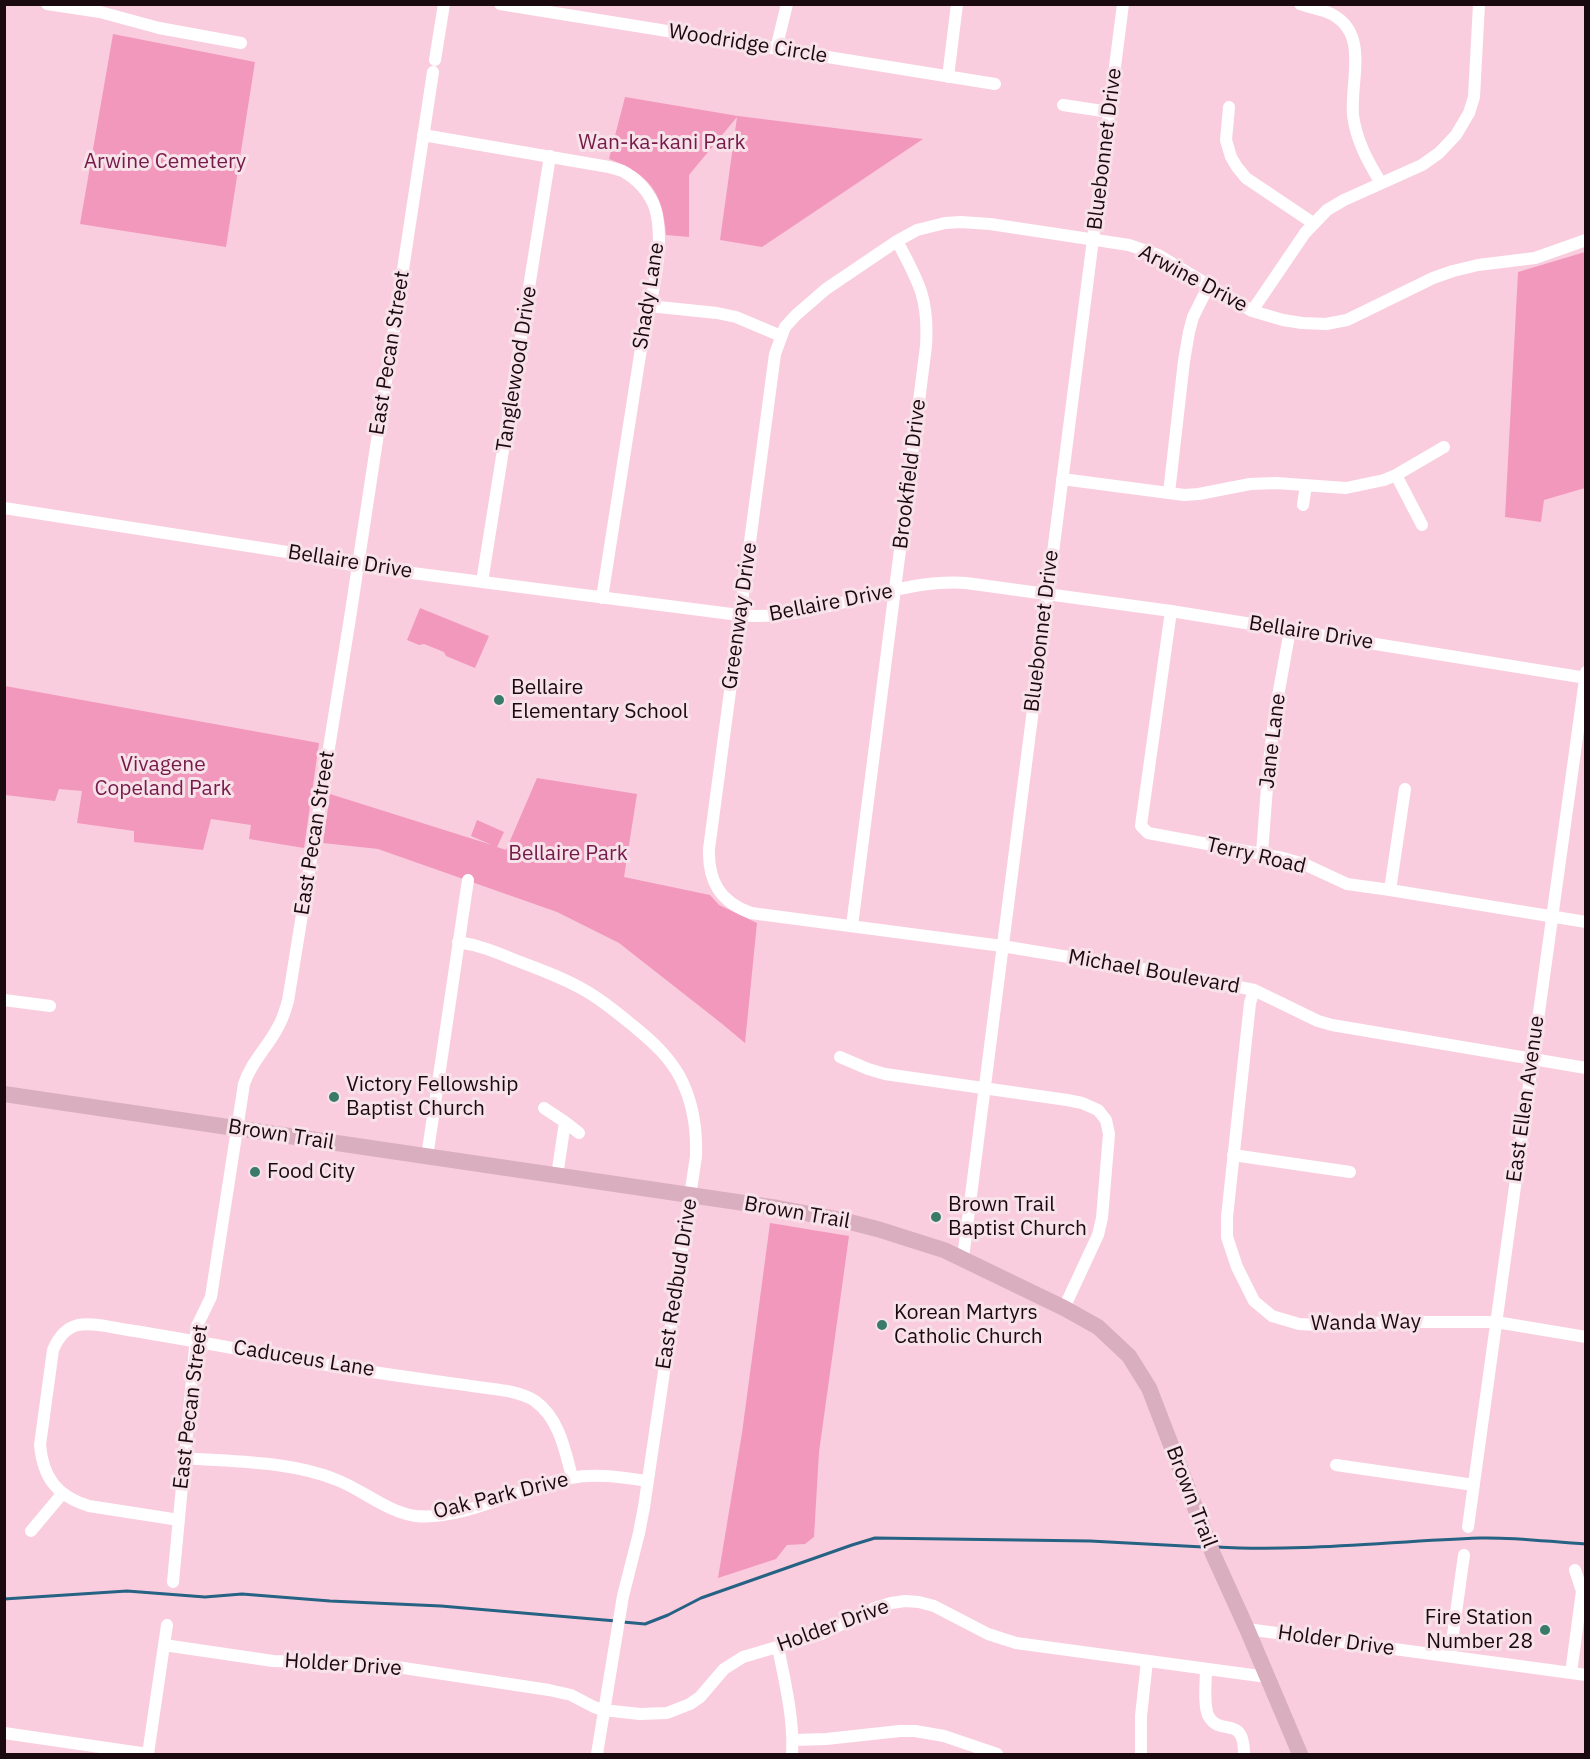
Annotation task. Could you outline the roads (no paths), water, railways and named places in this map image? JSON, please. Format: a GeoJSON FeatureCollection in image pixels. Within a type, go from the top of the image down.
{"type":"FeatureCollection","features":[{"type":"Feature","properties":{"kind":"main road","name":"Brown Trail"},"geometry":{"type":"LineString","coordinates":[[4,1094],[778,1208],[842,1220],[881,1230],[963,1258],[1065,1308],[1098,1327],[1129,1356],[1149,1388],[1210,1546],[1255,1633],[1267,1677],[1300,1755]]}},
{"type":"Feature","properties":{"kind":"street"},"geometry":{"type":"LineString","coordinates":[[47,4],[100,12],[159,28],[241,43]]}},
{"type":"Feature","properties":{"kind":"street","name":"East Pecan Street"},"geometry":{"type":"LineString","coordinates":[[173,1581],[197,1326],[211,1297],[247,1074],[278,1029],[288,1001],[358,566],[444,4]]}},
{"type":"Feature","properties":{"kind":"street","name":"Woodridge Circle"},"geometry":{"type":"LineString","coordinates":[[500,4],[995,84]]}},
{"type":"Feature","properties":{"kind":"street"},"geometry":{"type":"LineString","coordinates":[[776,49],[787,4]]}},
{"type":"Feature","properties":{"kind":"street"},"geometry":{"type":"LineString","coordinates":[[948,76],[957,4]]}},
{"type":"Feature","properties":{"kind":"street","name":"Bluebonnet Drive"},"geometry":{"type":"LineString","coordinates":[[963,1258],[1123,4]]}},
{"type":"Feature","properties":{"kind":"street"},"geometry":{"type":"LineString","coordinates":[[1300,4],[1328,12],[1341,20],[1351,31],[1355,49],[1353,95],[1356,130],[1366,158],[1381,183]]}},
{"type":"Feature","properties":{"kind":"street"},"geometry":{"type":"LineString","coordinates":[[1252,310],[1305,233],[1327,210],[1422,165],[1439,153],[1456,135],[1469,113],[1474,97],[1479,4]]}},
{"type":"Feature","properties":{"kind":"street"},"geometry":{"type":"LineString","coordinates":[[1063,105],[1109,112]]}},
{"type":"Feature","properties":{"kind":"street"},"geometry":{"type":"LineString","coordinates":[[1229,107],[1226,140],[1231,158],[1237,167],[1246,178],[1313,223]]}},
{"type":"Feature","properties":{"kind":"street","name":"Shady Lane"},"geometry":{"type":"LineString","coordinates":[[423,135],[550,156],[625,172],[648,193],[657,214],[658,257],[602,598]]}},
{"type":"Feature","properties":{"kind":"street","name":"Tanglewood Drive"},"geometry":{"type":"LineString","coordinates":[[482,582],[550,156]]}},
{"type":"Feature","properties":{"kind":"street","name":"Arwine Drive"},"geometry":{"type":"LineString","coordinates":[[781,336],[785,327],[796,315],[826,288],[897,241],[932,225],[961,222],[990,224],[1094,239],[1146,250],[1252,310],[1283,320],[1326,324],[1347,320],[1433,278],[1453,271],[1478,265],[1535,258],[1586,240]]}},
{"type":"Feature","properties":{"kind":"street","name":"Brookfield Drive"},"geometry":{"type":"LineString","coordinates":[[852,926],[927,323],[924,298],[916,276],[897,241]]}},
{"type":"Feature","properties":{"kind":"street"},"geometry":{"type":"LineString","coordinates":[[1168,493],[1189,332],[1193,317],[1209,285]]}},
{"type":"Feature","properties":{"kind":"street"},"geometry":{"type":"LineString","coordinates":[[649,306],[736,317],[781,336]]}},
{"type":"Feature","properties":{"kind":"street","name":"Greenway Drive"},"geometry":{"type":"LineString","coordinates":[[722,893],[715,886],[710,875],[709,849],[775,354],[781,336]]}},
{"type":"Feature","properties":{"kind":"street"},"geometry":{"type":"LineString","coordinates":[[1062,479],[1168,493],[1199,494],[1250,484],[1276,483],[1346,488],[1395,476],[1444,447]]}},
{"type":"Feature","properties":{"kind":"street"},"geometry":{"type":"LineString","coordinates":[[1395,476],[1422,525]]}},
{"type":"Feature","properties":{"kind":"street"},"geometry":{"type":"LineString","coordinates":[[1303,505],[1306,485]]}},
{"type":"Feature","properties":{"kind":"street","name":"Bellaire Drive"},"geometry":{"type":"LineString","coordinates":[[4,508],[287,552],[358,566],[739,615],[772,617],[919,585],[949,582],[1171,611],[1585,676]]}},
{"type":"Feature","properties":{"kind":"street","name":"Terry Road"},"geometry":{"type":"LineString","coordinates":[[1171,611],[1141,826],[1148,833],[1262,853],[1304,864],[1347,884],[1586,922]]}},
{"type":"Feature","properties":{"kind":"street","name":"Jane Lane"},"geometry":{"type":"LineString","coordinates":[[1262,853],[1269,761],[1290,630]]}},
{"type":"Feature","properties":{"kind":"street","name":"East Ellen Avenue"},"geometry":{"type":"LineString","coordinates":[[1468,1527],[1585,676]]}},
{"type":"Feature","properties":{"kind":"street"},"geometry":{"type":"LineString","coordinates":[[1390,890],[1405,789]]}},
{"type":"Feature","properties":{"kind":"street"},"geometry":{"type":"LineString","coordinates":[[427,1157],[468,880]]}},
{"type":"Feature","properties":{"kind":"street","name":"Michael Boulevard"},"geometry":{"type":"LineString","coordinates":[[722,893],[731,903],[751,913],[1002,946],[1190,977],[1254,990],[1318,1021],[1332,1025],[1586,1068]]}},
{"type":"Feature","properties":{"kind":"street","name":"East Redbud Drive"},"geometry":{"type":"LineString","coordinates":[[458,942],[477,945],[572,983],[603,1002],[658,1047],[679,1075],[691,1104],[696,1137],[696,1156],[639,1533],[620,1611],[597,1755]]}},
{"type":"Feature","properties":{"kind":"street","name":"Wanda Way"},"geometry":{"type":"LineString","coordinates":[[1254,990],[1250,1003],[1227,1217],[1227,1237],[1237,1267],[1254,1301],[1272,1316],[1299,1324],[1496,1322],[1586,1337]]}},
{"type":"Feature","properties":{"kind":"street"},"geometry":{"type":"LineString","coordinates":[[4,1000],[50,1006]]}},
{"type":"Feature","properties":{"kind":"street"},"geometry":{"type":"LineString","coordinates":[[840,1057],[885,1074],[1082,1103],[1098,1110],[1106,1120],[1109,1134],[1102,1218],[1098,1235],[1065,1308]]}},
{"type":"Feature","properties":{"kind":"street"},"geometry":{"type":"LineString","coordinates":[[544,1108],[579,1133]]}},
{"type":"Feature","properties":{"kind":"street"},"geometry":{"type":"LineString","coordinates":[[557,1176],[565,1122]]}},
{"type":"Feature","properties":{"kind":"street"},"geometry":{"type":"LineString","coordinates":[[1233,1155],[1350,1172]]}},
{"type":"Feature","properties":{"kind":"street","name":"Caduceus Lane"},"geometry":{"type":"LineString","coordinates":[[178,1520],[76,1502],[62,1494],[44,1470],[40,1445],[53,1350],[58,1339],[66,1330],[85,1324],[524,1395],[535,1400],[553,1420],[560,1434],[572,1477]]}},
{"type":"Feature","properties":{"kind":"street","name":"Oak Park Drive"},"geometry":{"type":"LineString","coordinates":[[184,1458],[248,1463],[312,1472],[338,1480],[392,1508],[416,1516],[446,1514],[572,1477],[616,1477],[647,1481]]}},
{"type":"Feature","properties":{"kind":"street"},"geometry":{"type":"LineString","coordinates":[[1336,1465],[1474,1485]]}},
{"type":"Feature","properties":{"kind":"street"},"geometry":{"type":"LineString","coordinates":[[31,1531],[62,1494]]}},
{"type":"Feature","properties":{"kind":"street"},"geometry":{"type":"LineString","coordinates":[[1450,1656],[1464,1555]]}},
{"type":"Feature","properties":{"kind":"street"},"geometry":{"type":"LineString","coordinates":[[1571,1673],[1582,1591],[1575,1570]]}},
{"type":"Feature","properties":{"kind":"street","name":"Holder Drive"},"geometry":{"type":"LineString","coordinates":[[164,1645],[273,1661],[353,1662],[408,1668],[549,1690],[571,1695],[603,1710],[654,1715],[681,1708],[700,1697],[724,1669],[743,1657],[821,1634],[874,1608],[904,1601],[934,1606],[988,1634],[1016,1643],[1267,1677]]}},
{"type":"Feature","properties":{"kind":"street"},"geometry":{"type":"LineString","coordinates":[[4,1733],[148,1754],[167,1624]]}},
{"type":"Feature","properties":{"kind":"street","name":"Holder Drive"},"geometry":{"type":"LineString","coordinates":[[1255,1633],[1586,1675]]}},
{"type":"Feature","properties":{"kind":"street"},"geometry":{"type":"LineString","coordinates":[[778,1647],[789,1703],[793,1740],[792,1755]]}},
{"type":"Feature","properties":{"kind":"street"},"geometry":{"type":"LineString","coordinates":[[1141,1755],[1141,1716],[1147,1661]]}},
{"type":"Feature","properties":{"kind":"street"},"geometry":{"type":"LineString","coordinates":[[1206,1669],[1209,1718],[1215,1723],[1233,1728],[1240,1734],[1244,1742],[1244,1755]]}},
{"type":"Feature","properties":{"kind":"street"},"geometry":{"type":"LineString","coordinates":[[793,1740],[915,1731],[944,1736],[997,1755]]}},
{"type":"Feature","properties":{"kind":"waterway"},"geometry":{"type":"LineString","coordinates":[[623,1622],[645,1624],[701,1598],[875,1538],[1090,1541],[1203,1547]]}},
{"type":"Feature","properties":{"kind":"waterway"},"geometry":{"type":"LineString","coordinates":[[1216,1547],[1315,1547],[1493,1538],[1586,1544]]}},
{"type":"Feature","properties":{"kind":"waterway"},"geometry":{"type":"LineString","coordinates":[[4,1599],[127,1591],[205,1597],[242,1594],[441,1606],[616,1621]]}},
{"type":"Feature","properties":{"kind":"place","name":"Bellaire Elementary School"},"geometry":{"type":"Point","coordinates":[499,700]}},
{"type":"Feature","properties":{"kind":"place","name":"Victory Fellowship Baptist Church"},"geometry":{"type":"Point","coordinates":[334,1097]}},
{"type":"Feature","properties":{"kind":"place","name":"Food City"},"geometry":{"type":"Point","coordinates":[255,1172]}},
{"type":"Feature","properties":{"kind":"place","name":"Brown Trail Baptist Church"},"geometry":{"type":"Point","coordinates":[936,1217]}},
{"type":"Feature","properties":{"kind":"place","name":"Korean Martyrs Catholic Church"},"geometry":{"type":"Point","coordinates":[882,1325]}},
{"type":"Feature","properties":{"kind":"place","name":"Fire Station Number 28"},"geometry":{"type":"Point","coordinates":[1545,1630]}},
{"type":"Feature","properties":{"kind":"park label","name":"Wan-ka-kani Park"},"geometry":{"type":"Point","coordinates":[662,143]}},
{"type":"Feature","properties":{"kind":"park label","name":"Arwine Cemetery"},"geometry":{"type":"Point","coordinates":[165,162]}},
{"type":"Feature","properties":{"kind":"park label","name":"Vivagene Copeland Park"},"geometry":{"type":"Point","coordinates":[163,777]}},
{"type":"Feature","properties":{"kind":"park label","name":"Bellaire Park"},"geometry":{"type":"Point","coordinates":[568,854]}}]}
